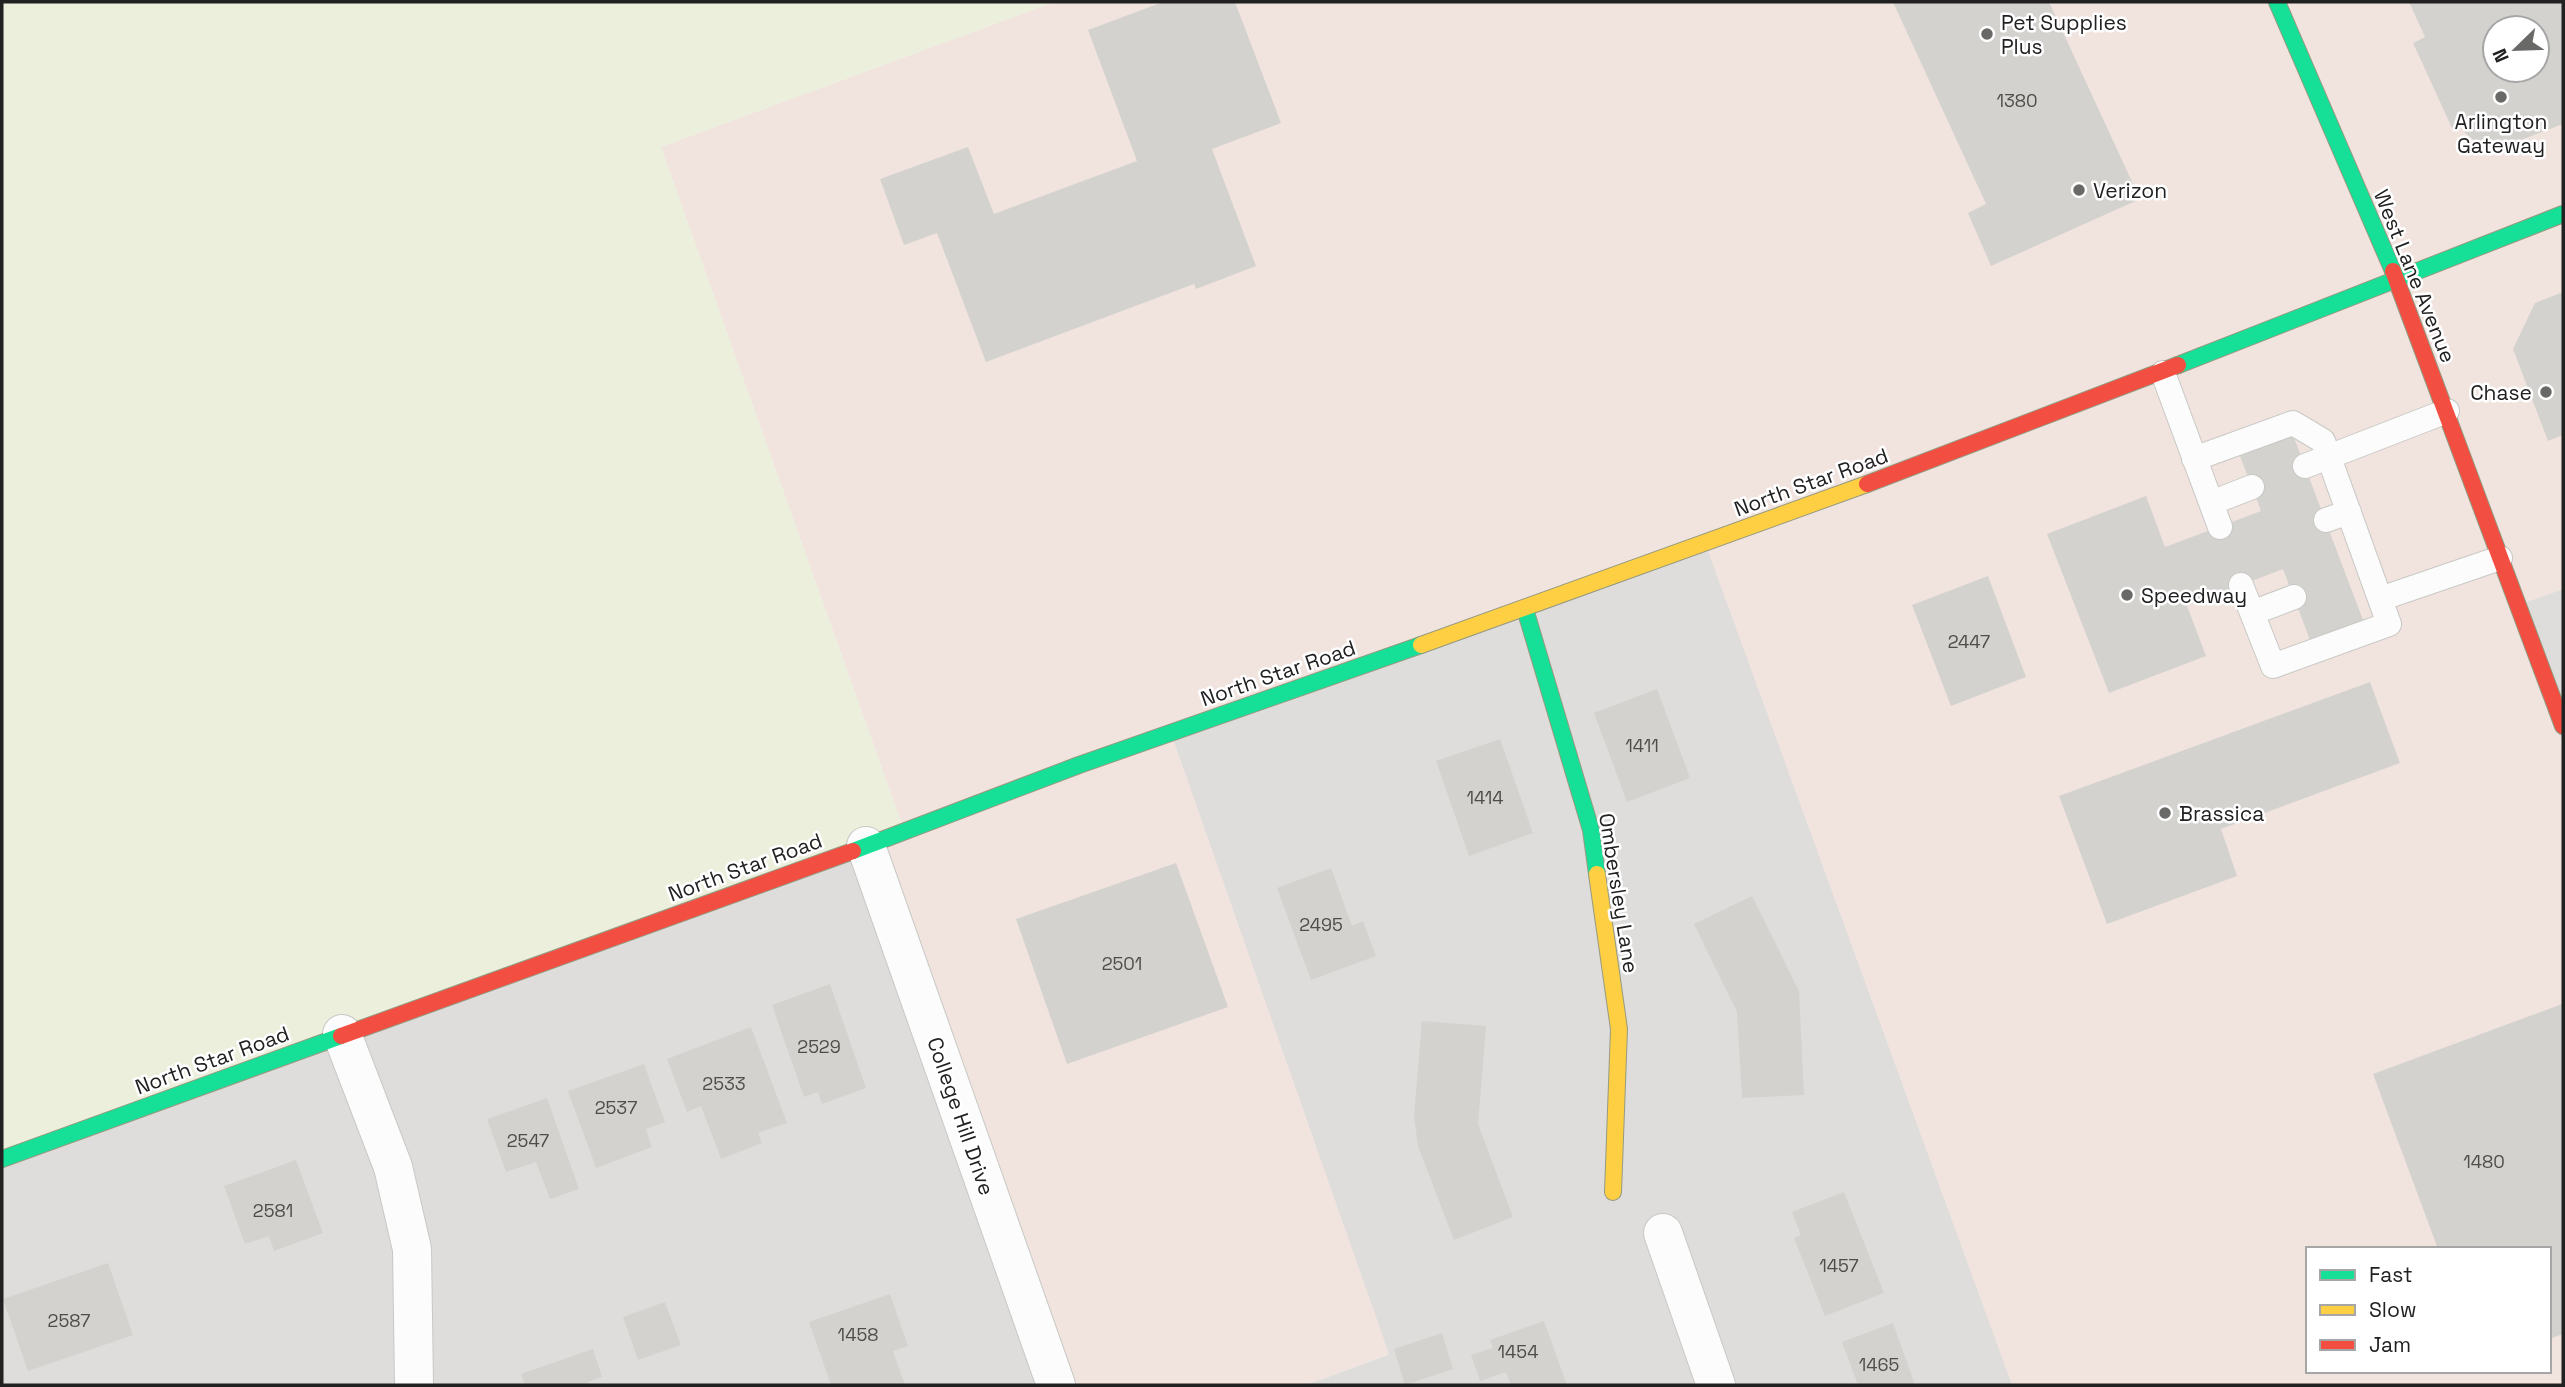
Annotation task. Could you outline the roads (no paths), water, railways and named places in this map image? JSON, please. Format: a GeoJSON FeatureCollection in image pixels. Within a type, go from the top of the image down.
{"type":"FeatureCollection","features":[{"type":"Feature","properties":{"kind":"street","name":"West Lane Avenue"},"geometry":{"type":"LineString","coordinates":[[2277,2],[2396,278],[2563,726]]}},
{"type":"Feature","properties":{"kind":"street","name":"North Star Road"},"geometry":{"type":"LineString","coordinates":[[2,1159],[866,846],[1079,765],[1525,609],[2163,373],[2396,278],[2563,214]]}},
{"type":"Feature","properties":{"kind":"street","name":"Ombersley Lane"},"geometry":{"type":"LineString","coordinates":[[1525,609],[1591,830],[1619,1029],[1613,1192]]}},
{"type":"Feature","properties":{"kind":"street","name":"College Hill Drive"},"geometry":{"type":"LineString","coordinates":[[866,846],[1056,1385]]}},
{"type":"Feature","properties":{"kind":"street"},"geometry":{"type":"LineString","coordinates":[[342,1034],[393,1167],[412,1249],[414,1385]]}},
{"type":"Feature","properties":{"kind":"street"},"geometry":{"type":"LineString","coordinates":[[1663,1233],[1716,1385]]}},
{"type":"Feature","properties":{"kind":"lane"},"geometry":{"type":"LineString","coordinates":[[2163,373],[2220,527]]}},
{"type":"Feature","properties":{"kind":"lane"},"geometry":{"type":"LineString","coordinates":[[2305,466],[2447,411]]}},
{"type":"Feature","properties":{"kind":"lane"},"geometry":{"type":"LineString","coordinates":[[2194,459],[2293,423],[2323,441],[2349,512],[2358,572],[2380,599],[2389,624],[2273,666],[2241,585]]}},
{"type":"Feature","properties":{"kind":"lane"},"geometry":{"type":"LineString","coordinates":[[2211,503],[2252,487]]}},
{"type":"Feature","properties":{"kind":"lane"},"geometry":{"type":"LineString","coordinates":[[2326,520],[2349,512]]}},
{"type":"Feature","properties":{"kind":"lane"},"geometry":{"type":"LineString","coordinates":[[2380,599],[2500,558]]}},
{"type":"Feature","properties":{"kind":"lane"},"geometry":{"type":"LineString","coordinates":[[2252,613],[2294,597]]}},
{"type":"Feature","properties":{"kind":"place","name":"Pet Supplies Plus"},"geometry":{"type":"Point","coordinates":[1987,34]}},
{"type":"Feature","properties":{"kind":"place","name":"Arlington Gateway"},"geometry":{"type":"Point","coordinates":[2501,97]}},
{"type":"Feature","properties":{"kind":"place","name":"Verizon"},"geometry":{"type":"Point","coordinates":[2079,190]}},
{"type":"Feature","properties":{"kind":"place","name":"Chase"},"geometry":{"type":"Point","coordinates":[2546,392]}},
{"type":"Feature","properties":{"kind":"place","name":"Speedway"},"geometry":{"type":"Point","coordinates":[2127,595]}},
{"type":"Feature","properties":{"kind":"place","name":"Brassica"},"geometry":{"type":"Point","coordinates":[2165,813]}}]}
